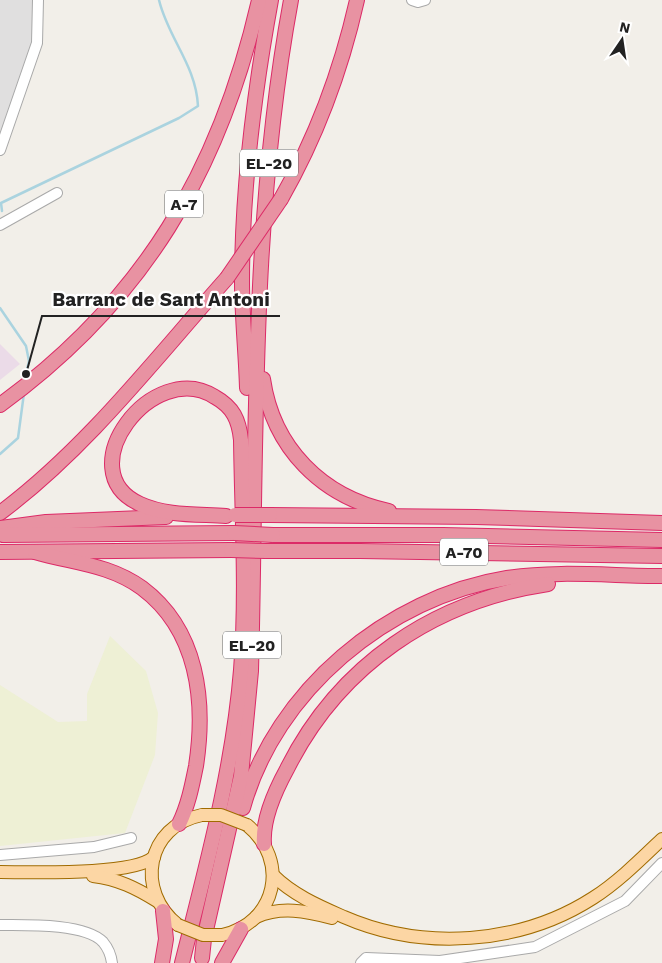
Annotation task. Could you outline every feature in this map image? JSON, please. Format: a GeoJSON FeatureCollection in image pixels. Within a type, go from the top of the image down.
{"type":"FeatureCollection","features":[{"type":"Feature","properties":{"kind":"highway","name":"A-7"},"geometry":{"type":"LineString","coordinates":[[5,401],[72,348],[100,318],[147,260],[171,226],[200,172],[225,114],[248,47],[259,0]]}},
{"type":"Feature","properties":{"kind":"highway","name":"EL-20"},"geometry":{"type":"LineString","coordinates":[[182,963],[208,858],[234,731],[241,670],[234,522],[248,470],[246,346],[242,283],[243,229],[250,141],[271,0]]}},
{"type":"Feature","properties":{"kind":"highway","name":"EL-20"},"geometry":{"type":"LineString","coordinates":[[202,961],[204,939],[241,776],[246,732],[251,663],[257,326],[272,126],[291,0]]}},
{"type":"Feature","properties":{"kind":"highway"},"geometry":{"type":"LineString","coordinates":[[0,514],[27,493],[86,436],[227,278],[281,199],[301,163],[328,102],[347,46],[357,0]]}},
{"type":"Feature","properties":{"kind":"highway"},"geometry":{"type":"LineString","coordinates":[[257,326],[266,398],[271,414],[292,453],[313,475],[336,492],[374,508],[412,516]]}},
{"type":"Feature","properties":{"kind":"highway"},"geometry":{"type":"LineString","coordinates":[[186,388],[201,390],[226,404],[234,414],[239,423],[242,440],[234,522],[153,509],[138,503],[125,494],[117,483],[113,455],[123,427],[145,404],[172,390],[186,388]]}},
{"type":"Feature","properties":{"kind":"highway"},"geometry":{"type":"LineString","coordinates":[[0,528],[46,522],[234,522],[270,515],[412,516],[662,523]]}},
{"type":"Feature","properties":{"kind":"highway","name":"A-70"},"geometry":{"type":"LineString","coordinates":[[0,535],[29,535],[234,522],[272,535],[453,535],[662,540]]}},
{"type":"Feature","properties":{"kind":"highway","name":"A-70"},"geometry":{"type":"LineString","coordinates":[[0,552],[360,550],[662,556]]}},
{"type":"Feature","properties":{"kind":"highway"},"geometry":{"type":"LineString","coordinates":[[35,552],[103,567],[125,578],[156,600],[172,618],[182,635],[196,675],[200,732],[192,784],[179,824]]}},
{"type":"Feature","properties":{"kind":"highway"},"geometry":{"type":"LineString","coordinates":[[202,961],[208,945],[236,830],[261,760],[285,720],[319,679],[340,658],[372,634],[408,612],[455,593],[507,578],[576,574],[662,576]]}},
{"type":"Feature","properties":{"kind":"highway"},"geometry":{"type":"LineString","coordinates":[[264,844],[263,832],[277,790],[304,737],[337,694],[392,644],[445,613],[487,597],[527,587],[600,576]]}},
{"type":"Feature","properties":{"kind":"highway"},"geometry":{"type":"LineString","coordinates":[[160,906],[166,939],[162,963]]}},
{"type":"Feature","properties":{"kind":"highway"},"geometry":{"type":"LineString","coordinates":[[222,963],[240,929]]}},
{"type":"Feature","properties":{"kind":"main road"},"geometry":{"type":"LineString","coordinates":[[160,906],[151,880],[154,858],[161,842],[179,824],[202,815],[221,815],[246,825],[264,844],[271,859],[273,875],[270,893],[256,917]]}},
{"type":"Feature","properties":{"kind":"main road"},"geometry":{"type":"LineString","coordinates":[[49,872],[109,878],[130,884],[160,906],[178,925],[203,935],[222,935],[240,929],[256,917],[268,912],[288,910],[362,925],[404,936],[465,939],[522,929],[567,912],[591,899],[626,873],[662,839]]}},
{"type":"Feature","properties":{"kind":"main road"},"geometry":{"type":"LineString","coordinates":[[0,872],[49,872],[135,866],[147,864],[154,858]]}},
{"type":"Feature","properties":{"kind":"main road"},"geometry":{"type":"LineString","coordinates":[[273,875],[292,891],[314,904],[362,925]]}},
{"type":"Feature","properties":{"kind":"street"},"geometry":{"type":"LineString","coordinates":[[0,150],[37,43],[38,0]]}},
{"type":"Feature","properties":{"kind":"street"},"geometry":{"type":"LineString","coordinates":[[412,0],[418,2],[425,0]]}},
{"type":"Feature","properties":{"kind":"street"},"geometry":{"type":"LineString","coordinates":[[0,225],[57,193]]}},
{"type":"Feature","properties":{"kind":"street"},"geometry":{"type":"LineString","coordinates":[[0,855],[79,849],[131,838]]}},
{"type":"Feature","properties":{"kind":"street"},"geometry":{"type":"LineString","coordinates":[[361,963],[366,958],[440,962],[535,947],[624,901],[662,864]]}},
{"type":"Feature","properties":{"kind":"street"},"geometry":{"type":"LineString","coordinates":[[0,925],[52,925],[88,934],[102,940],[110,952],[112,963]]}},
{"type":"Feature","properties":{"kind":"shaded area"},"geometry":{"type":"Polygon","coordinates":[[[0,0],[36,0],[31,55],[0,136],[0,0]]]}},
{"type":"Feature","properties":{"kind":"shaded area"},"geometry":{"type":"Polygon","coordinates":[[[0,344],[20,364],[0,380],[0,344]]]}},
{"type":"Feature","properties":{"kind":"green space"},"geometry":{"type":"Polygon","coordinates":[[[110,636],[146,671],[158,713],[155,755],[125,833],[0,846],[0,685],[58,722],[87,721],[87,694],[110,636]]]}},
{"type":"Feature","properties":{"kind":"waterway"},"geometry":{"type":"LineString","coordinates":[[2,211],[1,203],[179,118],[198,106],[192,77],[163,14],[159,0]]}},
{"type":"Feature","properties":{"kind":"waterway"},"geometry":{"type":"LineString","coordinates":[[0,308],[26,346],[29,361],[25,378]]}},
{"type":"Feature","properties":{"kind":"waterway"},"geometry":{"type":"LineString","coordinates":[[0,454],[18,438],[24,393]]}},
{"type":"Feature","properties":{"kind":"place","name":"Barranc de Sant Antoni"},"geometry":{"type":"Point","coordinates":[26,374]}}]}
